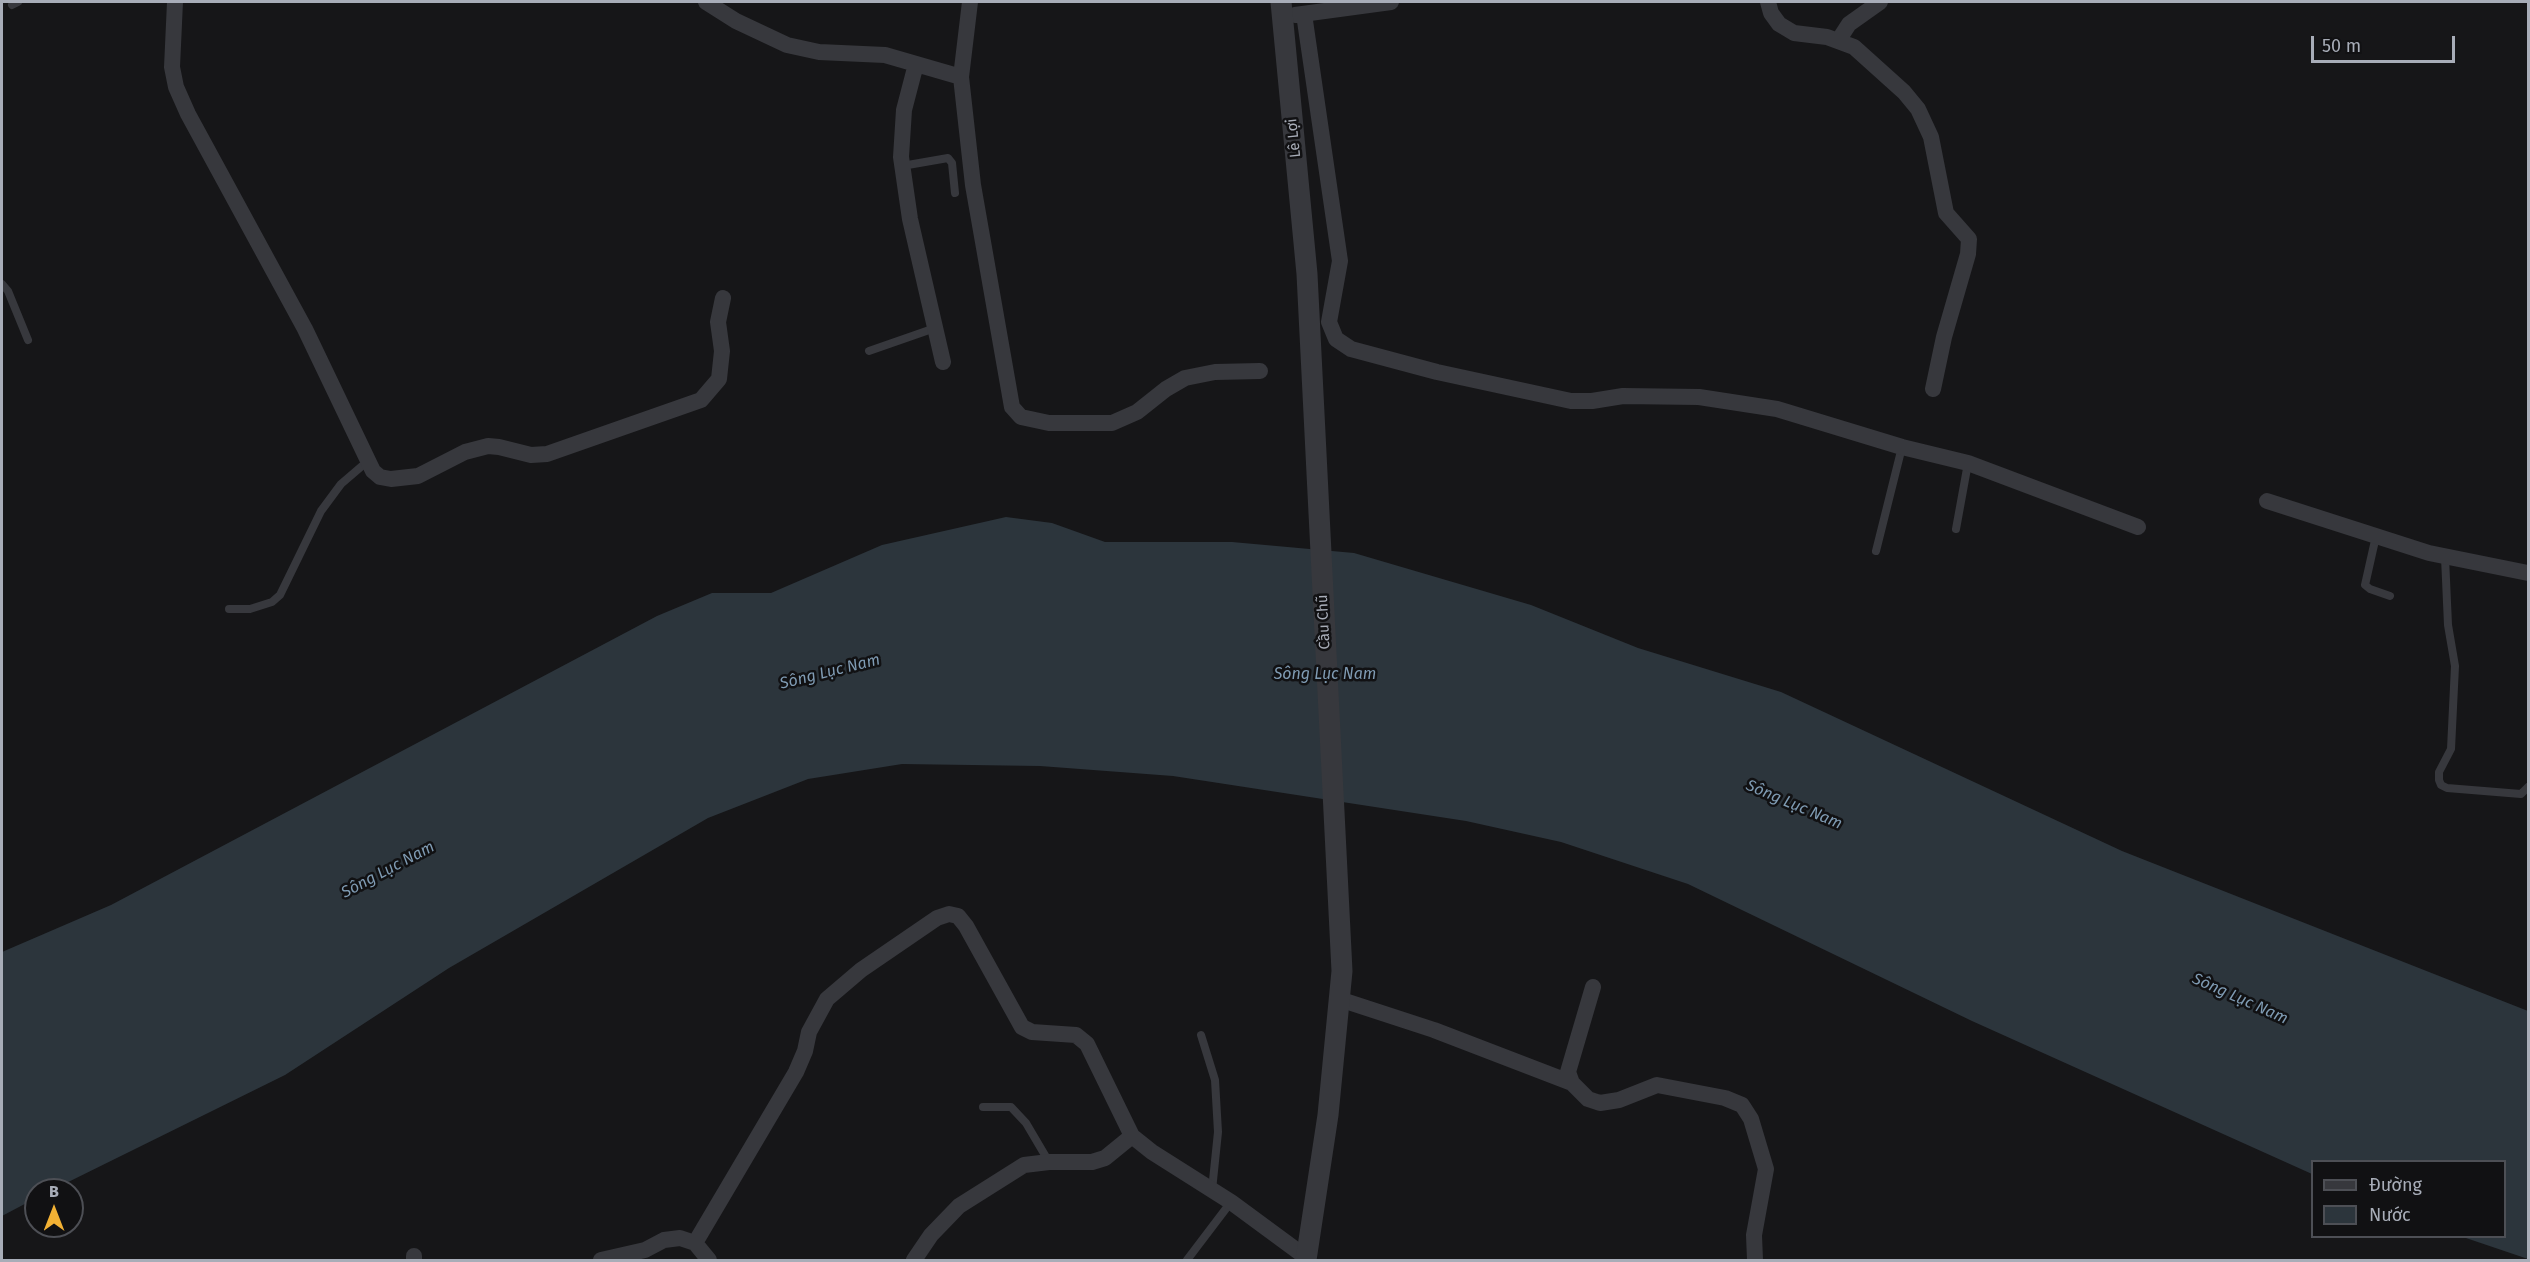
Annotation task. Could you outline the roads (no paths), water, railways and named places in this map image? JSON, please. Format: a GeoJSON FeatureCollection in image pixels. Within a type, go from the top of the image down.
{"type":"FeatureCollection","features":[{"type":"Feature","properties":{"kind":"street"},"geometry":{"type":"LineString","coordinates":[[175,2],[172,67],[176,87],[188,114],[305,329],[373,471],[380,477],[391,479],[418,476],[465,452],[488,446],[538,455],[565,448],[701,400],[719,379],[722,351],[718,322],[723,298]]}},
{"type":"Feature","properties":{"kind":"street"},"geometry":{"type":"LineString","coordinates":[[706,2],[736,21],[787,45],[819,52],[885,55],[961,77]]}},
{"type":"Feature","properties":{"kind":"street"},"geometry":{"type":"LineString","coordinates":[[970,2],[961,77],[972,184],[1012,408],[1021,417],[1048,423],[1112,423],[1137,412],[1166,389],[1185,378],[1215,372],[1260,371]]}},
{"type":"Feature","properties":{"kind":"street"},"geometry":{"type":"LineString","coordinates":[[1281,9],[1304,14],[1391,2]]}},
{"type":"Feature","properties":{"kind":"street"},"geometry":{"type":"LineString","coordinates":[[1768,2],[1771,13],[1779,24],[1794,33],[1827,37],[1854,47],[1904,92],[1918,109],[1931,137],[1946,213],[1969,238],[1968,255],[1944,337],[1933,389]]}},
{"type":"Feature","properties":{"kind":"street"},"geometry":{"type":"LineString","coordinates":[[1838,41],[1849,24],[1880,2]]}},
{"type":"Feature","properties":{"kind":"street","name":"Lê Lợi"},"geometry":{"type":"LineString","coordinates":[[1281,9],[1307,274]]}},
{"type":"Feature","properties":{"kind":"street"},"geometry":{"type":"LineString","coordinates":[[1304,14],[1340,261],[1329,322],[1336,339],[1351,349],[1437,372],[1571,401],[1593,401],[1623,396],[1699,397],[1777,409],[1902,447],[1968,463],[2138,527]]}},
{"type":"Feature","properties":{"kind":"street"},"geometry":{"type":"LineString","coordinates":[[916,64],[904,110],[902,166],[910,219],[943,362]]}},
{"type":"Feature","properties":{"kind":"street","name":"Cầu Chũ"},"geometry":{"type":"LineString","coordinates":[[1307,274],[1342,971],[1328,1115],[1307,1259]]}},
{"type":"Feature","properties":{"kind":"street"},"geometry":{"type":"LineString","coordinates":[[2267,501],[2445,557],[2529,573]]}},
{"type":"Feature","properties":{"kind":"street"},"geometry":{"type":"LineString","coordinates":[[694,1244],[796,1072],[805,1052],[809,1032],[827,999],[861,970],[937,918],[949,914],[958,916],[966,926],[1022,1027],[1032,1032],[1076,1035],[1087,1044],[1132,1136],[1152,1152],[1231,1202],[1307,1259]]}},
{"type":"Feature","properties":{"kind":"street"},"geometry":{"type":"LineString","coordinates":[[1572,1083],[1568,1072],[1593,987]]}},
{"type":"Feature","properties":{"kind":"street"},"geometry":{"type":"LineString","coordinates":[[1339,999],[1434,1030],[1572,1083],[1588,1099],[1600,1102],[1619,1100],[1657,1085],[1725,1098],[1742,1105],[1751,1119],[1766,1169],[1754,1235],[1755,1260]]}},
{"type":"Feature","properties":{"kind":"street"},"geometry":{"type":"LineString","coordinates":[[914,1260],[944,1220],[971,1197],[1024,1165],[1048,1162],[1092,1162],[1105,1158],[1132,1136]]}},
{"type":"Feature","properties":{"kind":"street"},"geometry":{"type":"LineString","coordinates":[[601,1260],[645,1250],[664,1240],[680,1238],[694,1244],[709,1260]]}},
{"type":"Feature","properties":{"kind":"lane"},"geometry":{"type":"LineString","coordinates":[[902,166],[948,158],[952,163],[955,192]]}},
{"type":"Feature","properties":{"kind":"lane"},"geometry":{"type":"LineString","coordinates":[[2,284],[8,291],[28,340]]}},
{"type":"Feature","properties":{"kind":"lane"},"geometry":{"type":"LineString","coordinates":[[869,351],[935,328]]}},
{"type":"Feature","properties":{"kind":"lane"},"geometry":{"type":"LineString","coordinates":[[1876,551],[1902,447]]}},
{"type":"Feature","properties":{"kind":"lane"},"geometry":{"type":"LineString","coordinates":[[229,609],[250,609],[272,602],[280,595],[321,511],[341,484],[369,460]]}},
{"type":"Feature","properties":{"kind":"lane"},"geometry":{"type":"LineString","coordinates":[[1956,529],[1968,463]]}},
{"type":"Feature","properties":{"kind":"lane"},"geometry":{"type":"LineString","coordinates":[[2376,536],[2365,585],[2390,596]]}},
{"type":"Feature","properties":{"kind":"lane"},"geometry":{"type":"LineString","coordinates":[[2445,557],[2448,625],[2455,666],[2451,749],[2439,772],[2439,780],[2441,785],[2447,788],[2521,794],[2529,788]]}},
{"type":"Feature","properties":{"kind":"lane"},"geometry":{"type":"LineString","coordinates":[[1201,1035],[1215,1080],[1218,1132],[1212,1190]]}},
{"type":"Feature","properties":{"kind":"lane"},"geometry":{"type":"LineString","coordinates":[[983,1107],[1011,1107],[1026,1123],[1048,1162]]}},
{"type":"Feature","properties":{"kind":"lane"},"geometry":{"type":"LineString","coordinates":[[1187,1260],[1231,1202]]}},
{"type":"Feature","properties":{"kind":"water","name":"Sông Lục Nam"},"geometry":{"type":"Polygon","coordinates":[[[1006,517],[1052,523],[1105,542],[1232,542],[1354,553],[1531,605],[1638,648],[1781,692],[2122,851],[2528,1011],[2528,1259],[2466,1238],[2506,1238],[2506,1160],[2311,1160],[2311,1174],[1972,1021],[1688,884],[1561,842],[1466,821],[1173,776],[1040,766],[902,764],[808,779],[708,818],[449,968],[285,1075],[76,1178],[24,1178],[24,1204],[2,1216],[2,952],[111,905],[657,616],[712,593],[771,593],[882,545],[1006,517]]]}}]}
